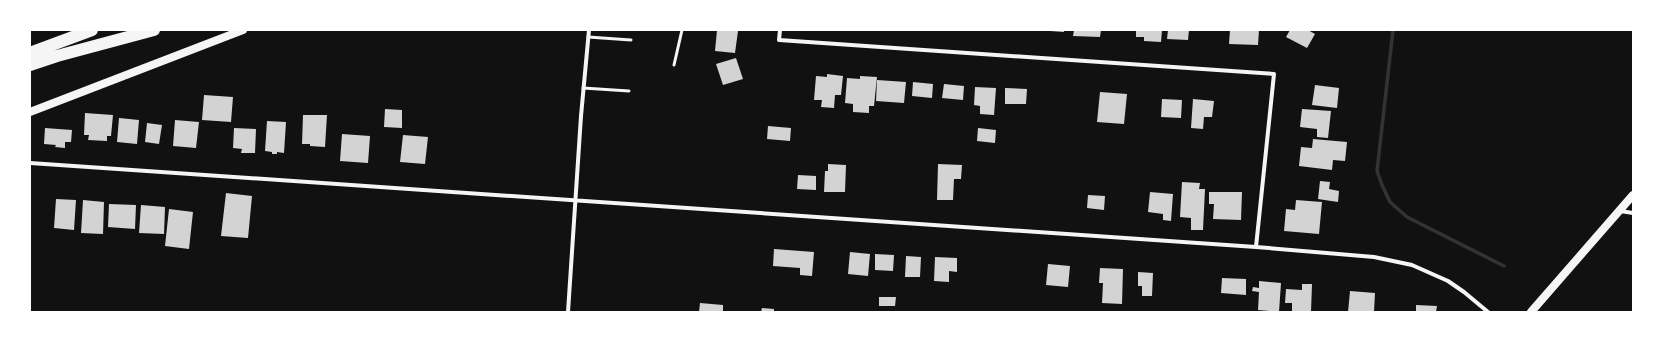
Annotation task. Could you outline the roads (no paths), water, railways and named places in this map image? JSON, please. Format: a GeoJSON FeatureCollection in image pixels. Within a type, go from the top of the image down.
{"type":"FeatureCollection","features":[{"type":"Feature","properties":{"kind":"highway"},"geometry":{"type":"LineString","coordinates":[[30,53],[92,30]]}},
{"type":"Feature","properties":{"kind":"highway"},"geometry":{"type":"LineString","coordinates":[[30,65],[57,56],[154,30]]}},
{"type":"Feature","properties":{"kind":"main road"},"geometry":{"type":"LineString","coordinates":[[30,112],[243,30]]}},
{"type":"Feature","properties":{"kind":"main road"},"geometry":{"type":"LineString","coordinates":[[1531,312],[1633,195]]}},
{"type":"Feature","properties":{"kind":"street"},"geometry":{"type":"LineString","coordinates":[[568,312],[583,88],[589,30]]}},
{"type":"Feature","properties":{"kind":"street"},"geometry":{"type":"LineString","coordinates":[[780,30],[779,40],[1274,74],[1256,247]]}},
{"type":"Feature","properties":{"kind":"street"},"geometry":{"type":"LineString","coordinates":[[30,163],[1256,247],[1374,257],[1412,265],[1448,281],[1488,312]]}},
{"type":"Feature","properties":{"kind":"street"},"geometry":{"type":"LineString","coordinates":[[1620,211],[1633,213]]}},
{"type":"Feature","properties":{"kind":"lane"},"geometry":{"type":"LineString","coordinates":[[674,65],[682,30]]}},
{"type":"Feature","properties":{"kind":"lane"},"geometry":{"type":"LineString","coordinates":[[588,37],[631,40]]}},
{"type":"Feature","properties":{"kind":"lane"},"geometry":{"type":"LineString","coordinates":[[583,88],[629,91]]}},
{"type":"Feature","properties":{"kind":"waterway"},"geometry":{"type":"LineString","coordinates":[[1393,30],[1377,171],[1382,185],[1390,202],[1407,217],[1504,266]]}}]}
